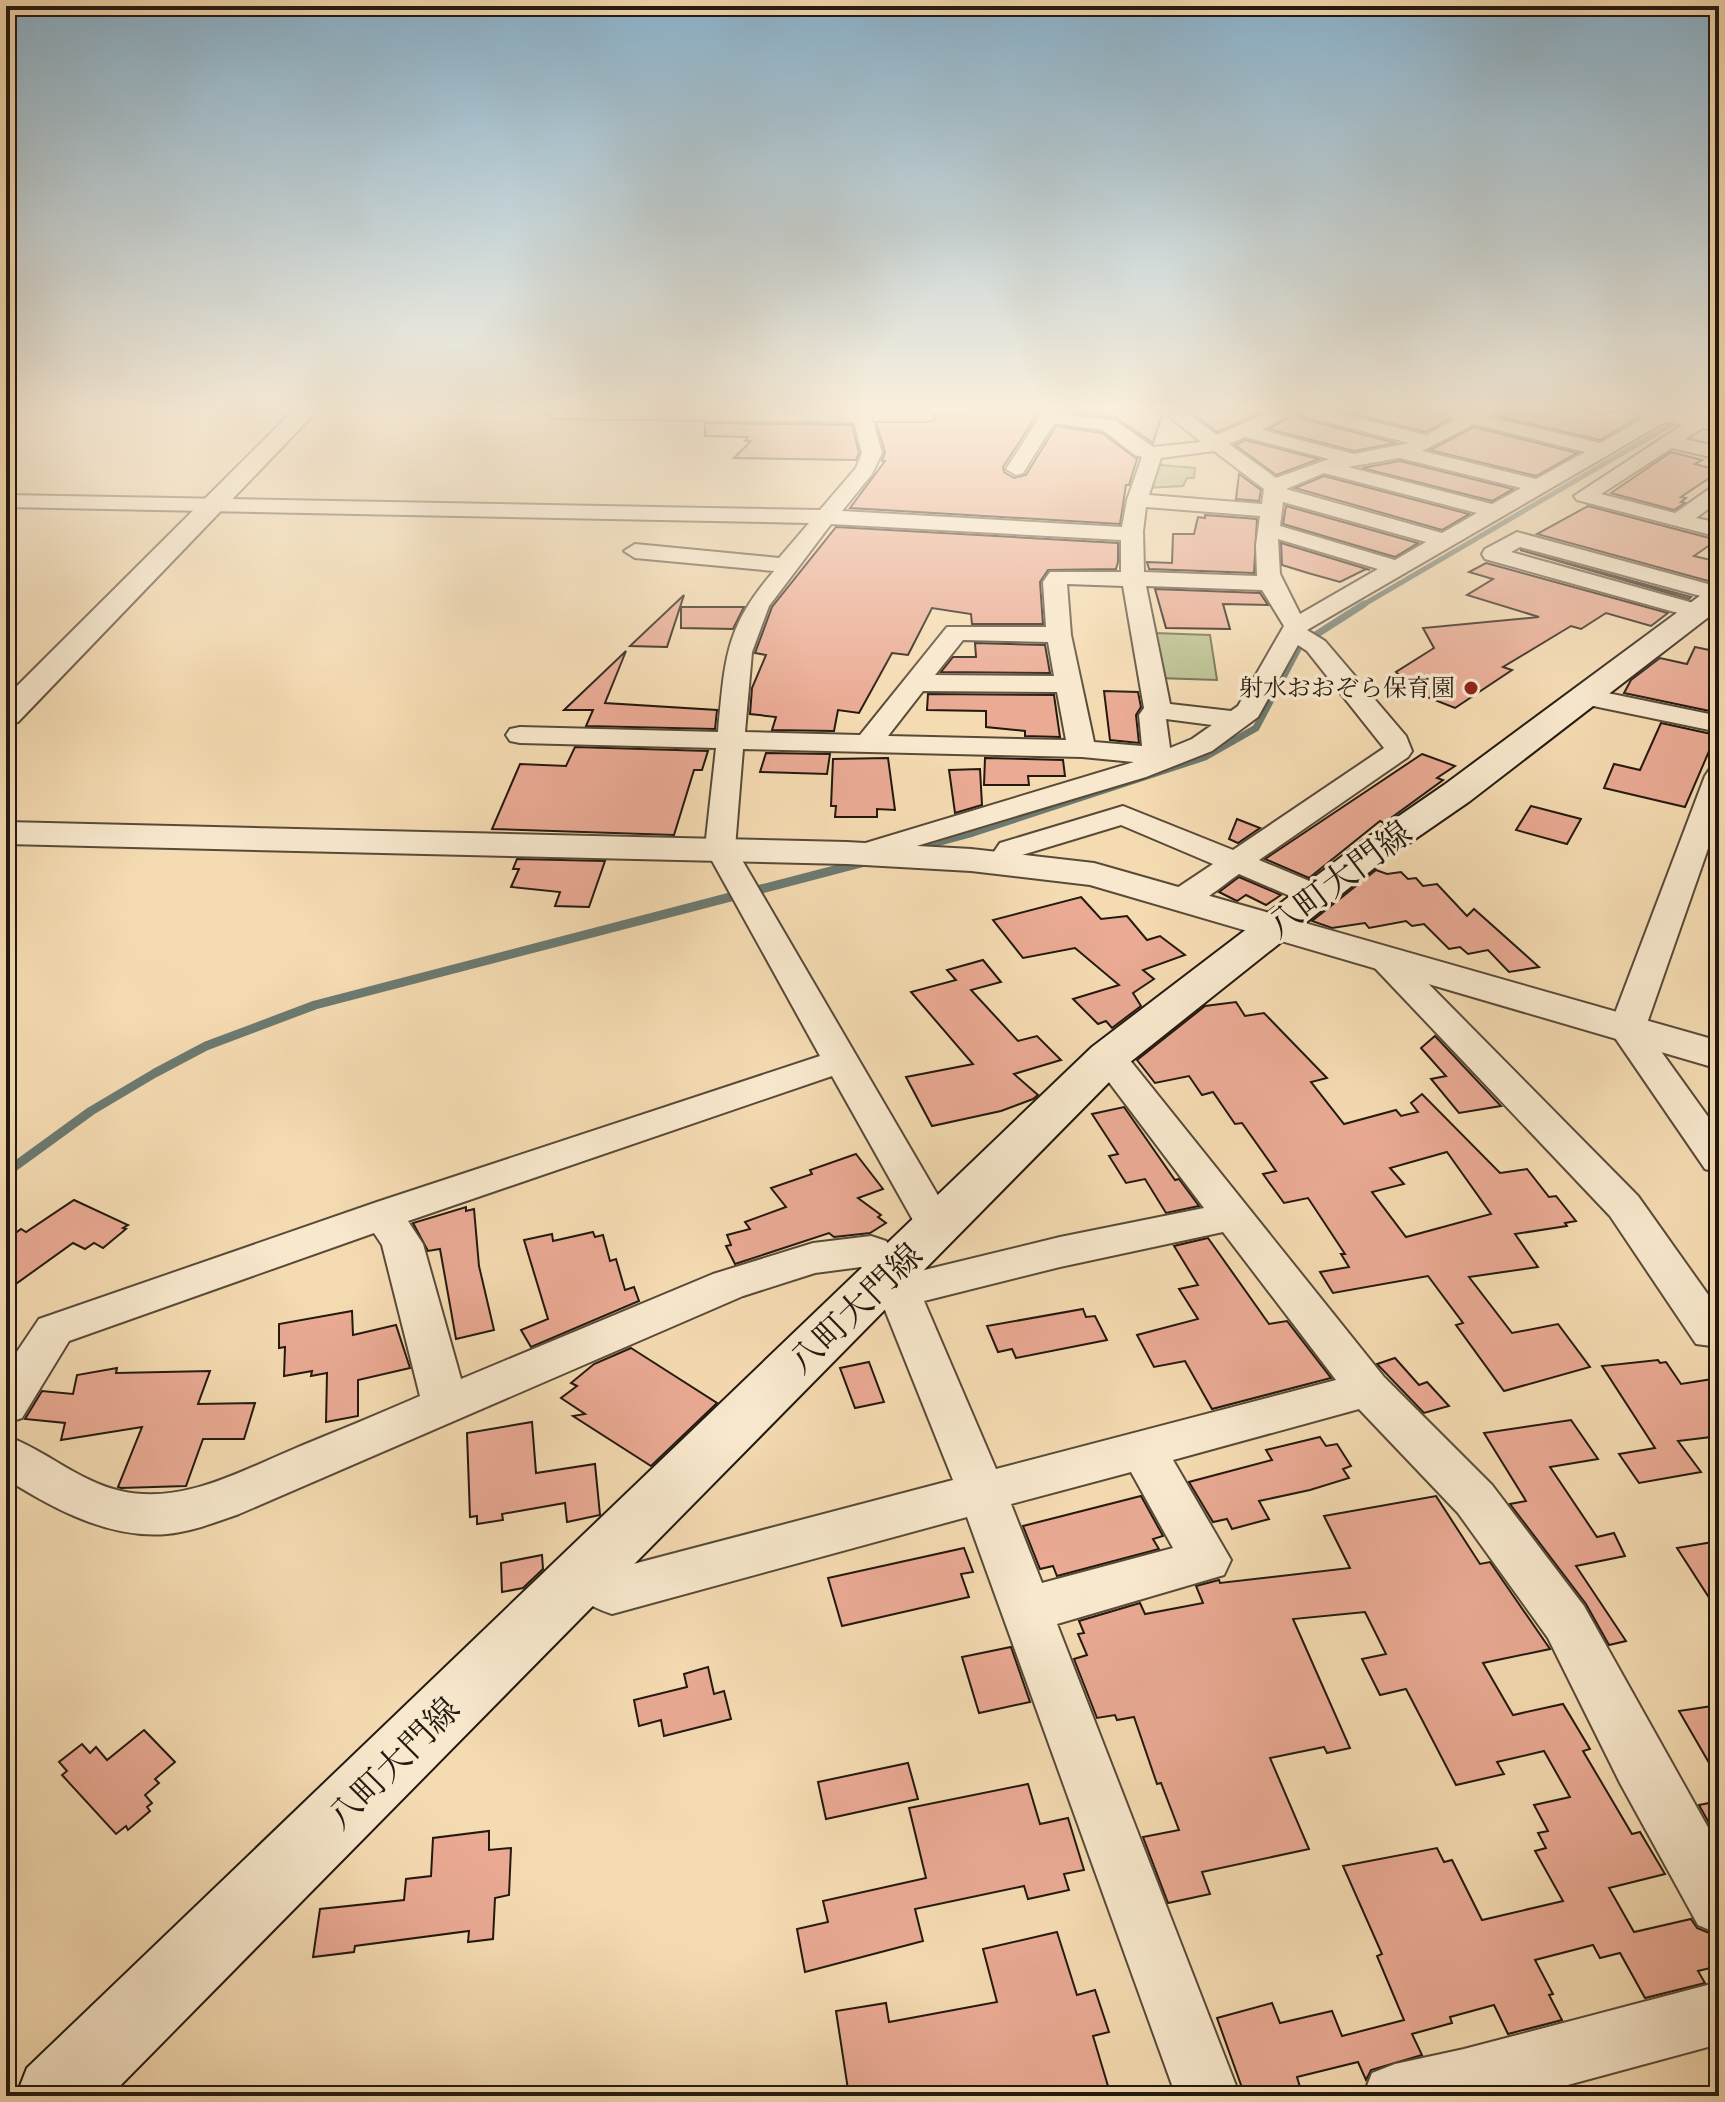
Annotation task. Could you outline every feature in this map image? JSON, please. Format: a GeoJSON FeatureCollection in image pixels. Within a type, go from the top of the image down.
{"type":"FeatureCollection","features":[{"type":"Feature","properties":{"kind":"street"},"geometry":{"type":"LineString","coordinates":[[6,715],[207,510]]}},
{"type":"Feature","properties":{"kind":"street"},"geometry":{"type":"LineString","coordinates":[[473,510],[826,517],[1132,534]]}},
{"type":"Feature","properties":{"kind":"street"},"geometry":{"type":"LineString","coordinates":[[832,510],[787,563],[788,566],[758,604],[739,652],[720,848],[937,1228]]}},
{"type":"Feature","properties":{"kind":"street"},"geometry":{"type":"LineString","coordinates":[[1136,510],[1132,534],[1136,579],[1143,637],[1158,710]]}},
{"type":"Feature","properties":{"kind":"street"},"geometry":{"type":"LineString","coordinates":[[1182,899],[1398,751],[1396,742],[1316,646],[1295,629],[1279,604],[1265,566],[1272,510]]}},
{"type":"Feature","properties":{"kind":"street"},"geometry":{"type":"LineString","coordinates":[[1283,510],[1399,568]]}},
{"type":"Feature","properties":{"kind":"street"},"geometry":{"type":"LineString","coordinates":[[1296,510],[1711,600]]}},
{"type":"Feature","properties":{"kind":"street"},"geometry":{"type":"LineString","coordinates":[[1490,510],[1497,512]]}},
{"type":"Feature","properties":{"kind":"street"},"geometry":{"type":"LineString","coordinates":[[860,854],[1136,771],[1165,756],[1202,745],[1249,711],[1295,629],[1399,568],[1463,547],[1500,510]]}},
{"type":"Feature","properties":{"kind":"street"},"geometry":{"type":"LineString","coordinates":[[1640,510],[1719,530]]}},
{"type":"Feature","properties":{"kind":"street"},"geometry":{"type":"LineString","coordinates":[[1679,520],[1693,510]]}},
{"type":"Feature","properties":{"kind":"street"},"geometry":{"type":"LineString","coordinates":[[635,551],[788,566]]}},
{"type":"Feature","properties":{"kind":"street"},"geometry":{"type":"LineString","coordinates":[[1082,749],[1059,635],[1055,582],[1058,577],[1271,583]]}},
{"type":"Feature","properties":{"kind":"street","name":"八町大門線"},"geometry":{"type":"LineString","coordinates":[[55,2096],[585,1574],[895,1283],[937,1228],[1108,1057],[1274,926],[1457,793],[1711,600]]}},
{"type":"Feature","properties":{"kind":"street"},"geometry":{"type":"LineString","coordinates":[[867,744],[919,683],[922,672],[956,632],[1059,635]]}},
{"type":"Feature","properties":{"kind":"street"},"geometry":{"type":"LineString","coordinates":[[919,683],[1070,684]]}},
{"type":"Feature","properties":{"kind":"street"},"geometry":{"type":"LineString","coordinates":[[1583,696],[1719,724]]}},
{"type":"Feature","properties":{"kind":"street"},"geometry":{"type":"LineString","coordinates":[[1165,756],[1152,715],[1158,710],[1236,720]]}},
{"type":"Feature","properties":{"kind":"street"},"geometry":{"type":"LineString","coordinates":[[520,735],[1082,749],[1165,756]]}},
{"type":"Feature","properties":{"kind":"street"},"geometry":{"type":"LineString","coordinates":[[1627,1029],[1719,776]]}},
{"type":"Feature","properties":{"kind":"street"},"geometry":{"type":"LineString","coordinates":[[1002,862],[1011,849],[1123,815],[1315,895]]}},
{"type":"Feature","properties":{"kind":"street"},"geometry":{"type":"LineString","coordinates":[[6,833],[720,848],[1002,862],[1094,874],[1719,1055]]}},
{"type":"Feature","properties":{"kind":"street"},"geometry":{"type":"LineString","coordinates":[[1385,959],[1624,1206],[1711,1332],[1719,1331]]}},
{"type":"Feature","properties":{"kind":"street"},"geometry":{"type":"LineString","coordinates":[[1627,1029],[1719,1160]]}},
{"type":"Feature","properties":{"kind":"street"},"geometry":{"type":"LineString","coordinates":[[1108,1057],[1368,1389],[1475,1499],[1566,1622],[1640,1764],[1719,1904]]}},
{"type":"Feature","properties":{"kind":"street"},"geometry":{"type":"LineString","coordinates":[[6,1405],[54,1330],[383,1215],[841,1061]]}},
{"type":"Feature","properties":{"kind":"street"},"geometry":{"type":"LineString","coordinates":[[383,1215],[402,1244],[445,1405]]}},
{"type":"Feature","properties":{"kind":"street"},"geometry":{"type":"LineString","coordinates":[[895,1283],[1234,1216]]}},
{"type":"Feature","properties":{"kind":"street"},"geometry":{"type":"LineString","coordinates":[[6,1455],[75,1497],[123,1512],[167,1514],[222,1500],[728,1285],[813,1258],[871,1251],[895,1283],[983,1494],[1208,2096]]}},
{"type":"Feature","properties":{"kind":"street"},"geometry":{"type":"LineString","coordinates":[[585,1574],[612,1592],[1368,1389]]}},
{"type":"Feature","properties":{"kind":"street"},"geometry":{"type":"LineString","coordinates":[[1026,1610],[1206,1560],[1143,1450]]}},
{"type":"Feature","properties":{"kind":"street"},"geometry":{"type":"LineString","coordinates":[[1395,2096],[1464,2081],[1719,2013]]}},
{"type":"Feature","properties":{"kind":"green space"},"geometry":{"type":"Polygon","coordinates":[[[1154,633],[1210,635],[1217,680],[1158,678],[1154,633]]]}},
{"type":"Feature","properties":{"kind":"building"},"geometry":{"type":"Polygon","coordinates":[[[885,510],[1122,510],[1120,524],[885,510]]]}},
{"type":"Feature","properties":{"kind":"building"},"geometry":{"type":"Polygon","coordinates":[[[1285,510],[1301,510],[1418,543],[1395,557],[1283,524],[1285,510]]]}},
{"type":"Feature","properties":{"kind":"building"},"geometry":{"type":"Polygon","coordinates":[[[1372,510],[1454,510],[1469,514],[1442,530],[1372,510]]]}},
{"type":"Feature","properties":{"kind":"building"},"geometry":{"type":"Polygon","coordinates":[[[1581,510],[1604,510],[1717,540],[1694,556],[1719,562],[1719,577],[1712,582],[1537,534],[1581,510]]]}},
{"type":"Feature","properties":{"kind":"building"},"geometry":{"type":"Polygon","coordinates":[[[1205,515],[1257,519],[1254,573],[1149,569],[1147,562],[1172,563],[1173,534],[1194,534],[1198,517],[1205,518],[1205,515]]]}},
{"type":"Feature","properties":{"kind":"building"},"geometry":{"type":"Polygon","coordinates":[[[836,527],[1118,543],[1118,562],[1116,569],[1048,570],[1040,582],[1043,624],[972,624],[971,614],[932,608],[908,655],[892,653],[859,713],[838,710],[834,731],[772,730],[776,717],[750,714],[752,688],[766,655],[755,653],[772,607],[836,527]]]}},
{"type":"Feature","properties":{"kind":"building"},"geometry":{"type":"Polygon","coordinates":[[[1281,543],[1370,570],[1366,569],[1340,582],[1308,573],[1282,565],[1281,543]]]}},
{"type":"Feature","properties":{"kind":"building"},"geometry":{"type":"Polygon","coordinates":[[[1520,550],[1691,597],[1689,599],[1520,550]]]}},
{"type":"Feature","properties":{"kind":"building"},"geometry":{"type":"Polygon","coordinates":[[[1486,563],[1668,613],[1651,626],[1606,613],[1581,629],[1571,626],[1503,667],[1512,670],[1455,708],[1389,682],[1400,676],[1396,672],[1434,648],[1423,628],[1539,617],[1467,595],[1493,579],[1469,572],[1486,563]]]}},
{"type":"Feature","properties":{"kind":"building"},"geometry":{"type":"Polygon","coordinates":[[[1155,589],[1260,593],[1268,605],[1223,604],[1230,629],[1166,628],[1155,589]]]}},
{"type":"Feature","properties":{"kind":"building"},"geometry":{"type":"Polygon","coordinates":[[[684,595],[667,647],[630,646],[684,595]]]}},
{"type":"Feature","properties":{"kind":"building"},"geometry":{"type":"Polygon","coordinates":[[[681,607],[744,607],[733,629],[681,628],[681,607]]]}},
{"type":"Feature","properties":{"kind":"building"},"geometry":{"type":"Polygon","coordinates":[[[975,643],[1045,645],[1050,673],[941,672],[953,657],[976,657],[975,643]]]}},
{"type":"Feature","properties":{"kind":"building"},"geometry":{"type":"Polygon","coordinates":[[[1695,647],[1719,652],[1719,713],[1624,693],[1631,680],[1660,658],[1687,664],[1695,647]]]}},
{"type":"Feature","properties":{"kind":"building"},"geometry":{"type":"Polygon","coordinates":[[[626,651],[605,703],[717,710],[715,729],[586,726],[593,710],[564,710],[626,651]]]}},
{"type":"Feature","properties":{"kind":"building"},"geometry":{"type":"Polygon","coordinates":[[[1104,691],[1138,692],[1141,707],[1136,715],[1139,743],[1110,740],[1104,691]]]}},
{"type":"Feature","properties":{"kind":"building"},"geometry":{"type":"Polygon","coordinates":[[[928,694],[1054,695],[1060,737],[1025,736],[1025,731],[986,727],[986,711],[927,710],[928,694]]]}},
{"type":"Feature","properties":{"kind":"building"},"geometry":{"type":"Polygon","coordinates":[[[1661,723],[1716,735],[1685,807],[1604,788],[1614,764],[1640,770],[1661,723]]]}},
{"type":"Feature","properties":{"kind":"building"},"geometry":{"type":"Polygon","coordinates":[[[575,747],[708,751],[702,770],[694,770],[674,835],[492,829],[520,764],[566,766],[575,747]]]}},
{"type":"Feature","properties":{"kind":"building"},"geometry":{"type":"Polygon","coordinates":[[[766,753],[830,754],[827,774],[760,772],[766,753]]]}},
{"type":"Feature","properties":{"kind":"building"},"geometry":{"type":"Polygon","coordinates":[[[1422,754],[1455,766],[1437,778],[1443,780],[1384,823],[1380,821],[1309,878],[1265,859],[1422,754]]]}},
{"type":"Feature","properties":{"kind":"building"},"geometry":{"type":"Polygon","coordinates":[[[888,758],[895,810],[877,809],[877,817],[835,817],[836,806],[831,806],[833,759],[888,758]]]}},
{"type":"Feature","properties":{"kind":"building"},"geometry":{"type":"Polygon","coordinates":[[[985,758],[1063,760],[1065,776],[1028,776],[1029,785],[984,785],[985,758]]]}},
{"type":"Feature","properties":{"kind":"building"},"geometry":{"type":"Polygon","coordinates":[[[980,769],[982,805],[955,813],[949,770],[980,769]]]}},
{"type":"Feature","properties":{"kind":"building"},"geometry":{"type":"Polygon","coordinates":[[[1531,806],[1581,819],[1567,844],[1516,830],[1531,806]]]}},
{"type":"Feature","properties":{"kind":"building"},"geometry":{"type":"Polygon","coordinates":[[[1237,819],[1260,828],[1238,843],[1229,839],[1237,819]]]}},
{"type":"Feature","properties":{"kind":"building"},"geometry":{"type":"Polygon","coordinates":[[[517,859],[605,861],[589,907],[555,906],[560,892],[511,887],[519,869],[513,869],[517,859]]]}},
{"type":"Feature","properties":{"kind":"building"},"geometry":{"type":"Polygon","coordinates":[[[1376,870],[1387,874],[1401,872],[1408,879],[1416,878],[1423,886],[1437,884],[1467,916],[1474,909],[1539,967],[1509,972],[1488,950],[1468,954],[1460,947],[1449,949],[1424,924],[1412,926],[1406,921],[1369,928],[1365,923],[1332,928],[1312,921],[1376,870]]]}},
{"type":"Feature","properties":{"kind":"building"},"geometry":{"type":"Polygon","coordinates":[[[1239,877],[1281,895],[1266,905],[1246,895],[1237,901],[1219,892],[1239,877]]]}},
{"type":"Feature","properties":{"kind":"building"},"geometry":{"type":"Polygon","coordinates":[[[1081,897],[1101,919],[1127,916],[1147,940],[1160,936],[1185,955],[1143,970],[1154,979],[1133,993],[1141,1006],[1112,1028],[1106,1021],[1098,1024],[1073,999],[1119,985],[1075,948],[1023,958],[993,920],[1081,897]]]}},
{"type":"Feature","properties":{"kind":"building"},"geometry":{"type":"Polygon","coordinates":[[[983,960],[1001,982],[971,990],[1018,1041],[1037,1036],[1061,1060],[1014,1074],[1038,1095],[1033,1099],[1001,1111],[932,1126],[906,1077],[973,1064],[911,992],[956,980],[947,970],[983,960]]]}},
{"type":"Feature","properties":{"kind":"building"},"geometry":{"type":"Polygon","coordinates":[[[1236,1002],[1245,1016],[1264,1013],[1327,1078],[1311,1082],[1344,1124],[1396,1110],[1401,1116],[1418,1112],[1411,1103],[1422,1094],[1500,1173],[1527,1169],[1549,1197],[1556,1196],[1576,1221],[1565,1223],[1567,1226],[1515,1234],[1538,1267],[1469,1277],[1512,1333],[1558,1324],[1590,1367],[1504,1391],[1456,1325],[1463,1323],[1428,1276],[1333,1293],[1320,1272],[1349,1267],[1341,1254],[1345,1254],[1308,1198],[1284,1203],[1263,1174],[1276,1171],[1242,1123],[1235,1124],[1213,1092],[1202,1095],[1189,1076],[1155,1083],[1137,1060],[1205,1006],[1236,1002]],[[1447,1152],[1390,1168],[1404,1184],[1372,1192],[1406,1237],[1491,1214],[1447,1152]]]}},
{"type":"Feature","properties":{"kind":"building"},"geometry":{"type":"Polygon","coordinates":[[[1435,1036],[1501,1106],[1459,1113],[1431,1079],[1446,1076],[1421,1048],[1435,1036]]]}},
{"type":"Feature","properties":{"kind":"building"},"geometry":{"type":"Polygon","coordinates":[[[1124,1107],[1175,1180],[1179,1179],[1199,1206],[1166,1213],[1145,1179],[1126,1183],[1109,1156],[1118,1154],[1092,1114],[1124,1107]]]}},
{"type":"Feature","properties":{"kind":"building"},"geometry":{"type":"Polygon","coordinates":[[[856,1154],[883,1189],[858,1198],[881,1215],[878,1217],[886,1223],[870,1233],[834,1237],[829,1233],[735,1264],[726,1246],[731,1245],[727,1235],[750,1229],[745,1222],[786,1207],[771,1188],[856,1154]]]}},
{"type":"Feature","properties":{"kind":"building"},"geometry":{"type":"Polygon","coordinates":[[[74,1200],[128,1225],[123,1228],[126,1229],[103,1248],[94,1243],[85,1249],[73,1243],[6,1291],[6,1240],[21,1229],[26,1232],[74,1200]]]}},
{"type":"Feature","properties":{"kind":"building"},"geometry":{"type":"Polygon","coordinates":[[[466,1207],[466,1211],[474,1209],[479,1266],[494,1330],[456,1339],[440,1249],[428,1251],[413,1223],[466,1207]]]}},
{"type":"Feature","properties":{"kind":"building"},"geometry":{"type":"Polygon","coordinates":[[[593,1232],[595,1237],[603,1235],[610,1261],[616,1259],[625,1290],[634,1287],[639,1301],[531,1347],[521,1330],[548,1319],[524,1240],[552,1234],[553,1241],[593,1232]]]}},
{"type":"Feature","properties":{"kind":"building"},"geometry":{"type":"Polygon","coordinates":[[[1208,1238],[1269,1324],[1287,1321],[1331,1378],[1212,1409],[1185,1361],[1154,1367],[1137,1335],[1198,1319],[1179,1289],[1198,1285],[1174,1246],[1208,1238]]]}},
{"type":"Feature","properties":{"kind":"building"},"geometry":{"type":"Polygon","coordinates":[[[1083,1309],[1086,1317],[1095,1316],[1107,1340],[1016,1358],[1012,1349],[998,1352],[987,1326],[1083,1309]]]}},
{"type":"Feature","properties":{"kind":"building"},"geometry":{"type":"Polygon","coordinates":[[[352,1311],[353,1335],[396,1325],[410,1368],[358,1380],[358,1416],[326,1422],[327,1373],[311,1376],[312,1371],[284,1376],[285,1347],[279,1348],[279,1324],[352,1311]]]}},
{"type":"Feature","properties":{"kind":"building"},"geometry":{"type":"Polygon","coordinates":[[[631,1348],[717,1403],[651,1466],[573,1416],[585,1414],[561,1398],[577,1386],[571,1383],[594,1364],[631,1348]]]}},
{"type":"Feature","properties":{"kind":"building"},"geometry":{"type":"Polygon","coordinates":[[[1395,1358],[1419,1385],[1427,1382],[1449,1406],[1424,1413],[1377,1364],[1395,1358]]]}},
{"type":"Feature","properties":{"kind":"building"},"geometry":{"type":"Polygon","coordinates":[[[1658,1360],[1660,1363],[1666,1362],[1681,1384],[1719,1378],[1719,1436],[1678,1441],[1701,1472],[1639,1483],[1619,1454],[1655,1448],[1602,1366],[1658,1360]]]}},
{"type":"Feature","properties":{"kind":"building"},"geometry":{"type":"Polygon","coordinates":[[[869,1362],[884,1402],[855,1408],[840,1368],[869,1362]]]}},
{"type":"Feature","properties":{"kind":"building"},"geometry":{"type":"Polygon","coordinates":[[[117,1368],[116,1373],[210,1371],[198,1404],[255,1403],[244,1439],[203,1439],[186,1486],[121,1488],[118,1487],[142,1427],[61,1440],[65,1423],[25,1419],[42,1391],[73,1394],[77,1375],[117,1368]]]}},
{"type":"Feature","properties":{"kind":"building"},"geometry":{"type":"Polygon","coordinates":[[[1571,1420],[1598,1459],[1550,1467],[1597,1537],[1614,1533],[1625,1556],[1576,1566],[1626,1641],[1609,1645],[1586,1604],[1510,1504],[1526,1501],[1484,1433],[1571,1420]]]}},
{"type":"Feature","properties":{"kind":"building"},"geometry":{"type":"Polygon","coordinates":[[[532,1422],[536,1473],[595,1464],[600,1515],[567,1522],[565,1503],[502,1514],[503,1520],[477,1524],[477,1516],[470,1517],[467,1433],[532,1422]]]}},
{"type":"Feature","properties":{"kind":"building"},"geometry":{"type":"Polygon","coordinates":[[[1320,1437],[1326,1446],[1337,1444],[1351,1466],[1343,1469],[1349,1478],[1259,1501],[1269,1519],[1232,1529],[1227,1519],[1213,1522],[1189,1482],[1272,1460],[1266,1450],[1320,1437]]]}},
{"type":"Feature","properties":{"kind":"building"},"geometry":{"type":"Polygon","coordinates":[[[1141,1496],[1163,1536],[1153,1539],[1159,1549],[1057,1576],[1053,1566],[1040,1569],[1023,1526],[1141,1496]]]}},
{"type":"Feature","properties":{"kind":"building"},"geometry":{"type":"Polygon","coordinates":[[[1436,1496],[1480,1564],[1490,1562],[1550,1649],[1483,1663],[1513,1715],[1563,1704],[1590,1749],[1583,1751],[1632,1834],[1640,1832],[1665,1874],[1609,1888],[1634,1932],[1691,1919],[1697,1928],[1719,1937],[1719,1966],[1698,1971],[1705,1983],[1645,1998],[1620,1953],[1600,1958],[1593,1945],[1535,1960],[1553,1994],[1549,1995],[1562,2020],[1508,2034],[1494,2005],[1450,2017],[1452,2023],[1412,2034],[1422,2055],[1371,2070],[1366,2080],[1358,2062],[1297,2077],[1300,2087],[1267,2096],[1245,2096],[1217,2018],[1272,2003],[1280,2023],[1332,2011],[1342,2036],[1404,2020],[1377,1956],[1382,1954],[1343,1866],[1437,1848],[1444,1862],[1452,1860],[1482,1920],[1563,1901],[1535,1851],[1546,1848],[1538,1833],[1548,1831],[1534,1805],[1570,1797],[1544,1751],[1497,1762],[1504,1774],[1456,1785],[1406,1689],[1380,1695],[1362,1659],[1386,1654],[1365,1612],[1293,1619],[1350,1748],[1327,1753],[1324,1747],[1270,1758],[1309,1849],[1202,1872],[1210,1894],[1168,1903],[1143,1837],[1179,1830],[1161,1783],[1157,1784],[1134,1717],[1117,1720],[1115,1715],[1097,1718],[1074,1659],[1087,1655],[1078,1634],[1084,1633],[1079,1621],[1140,1603],[1145,1614],[1203,1603],[1196,1586],[1219,1580],[1220,1583],[1350,1568],[1324,1516],[1436,1496]]]}},
{"type":"Feature","properties":{"kind":"building"},"geometry":{"type":"Polygon","coordinates":[[[1719,1541],[1719,1613],[1677,1548],[1719,1541]]]}},
{"type":"Feature","properties":{"kind":"building"},"geometry":{"type":"Polygon","coordinates":[[[964,1548],[973,1572],[961,1574],[969,1597],[842,1626],[828,1578],[964,1548]]]}},
{"type":"Feature","properties":{"kind":"building"},"geometry":{"type":"Polygon","coordinates":[[[542,1555],[543,1569],[523,1588],[502,1592],[501,1563],[542,1555]]]}},
{"type":"Feature","properties":{"kind":"building"},"geometry":{"type":"Polygon","coordinates":[[[1011,1647],[1030,1702],[979,1713],[962,1657],[1011,1647]]]}},
{"type":"Feature","properties":{"kind":"building"},"geometry":{"type":"Polygon","coordinates":[[[708,1667],[714,1694],[724,1691],[731,1719],[664,1736],[661,1720],[639,1726],[634,1700],[687,1687],[684,1674],[708,1667]]]}},
{"type":"Feature","properties":{"kind":"building"},"geometry":{"type":"Polygon","coordinates":[[[1719,1705],[1719,1780],[1679,1711],[1719,1705]]]}},
{"type":"Feature","properties":{"kind":"building"},"geometry":{"type":"Polygon","coordinates":[[[144,1730],[175,1762],[155,1779],[159,1783],[145,1795],[152,1803],[147,1807],[150,1811],[128,1830],[126,1826],[116,1834],[62,1775],[67,1771],[59,1762],[82,1744],[90,1753],[96,1747],[107,1760],[144,1730]]]}},
{"type":"Feature","properties":{"kind":"building"},"geometry":{"type":"Polygon","coordinates":[[[908,1763],[918,1799],[826,1819],[818,1782],[908,1763]]]}},
{"type":"Feature","properties":{"kind":"building"},"geometry":{"type":"Polygon","coordinates":[[[1028,1784],[1040,1824],[1068,1818],[1084,1870],[1064,1874],[1069,1890],[1028,1899],[1024,1886],[915,1909],[923,1941],[805,1972],[797,1929],[828,1922],[823,1901],[926,1878],[909,1808],[1028,1784]]]}},
{"type":"Feature","properties":{"kind":"building"},"geometry":{"type":"Polygon","coordinates":[[[1719,1801],[1719,1841],[1699,1805],[1719,1801]]]}},
{"type":"Feature","properties":{"kind":"building"},"geometry":{"type":"Polygon","coordinates":[[[489,1831],[489,1850],[511,1848],[509,1895],[495,1898],[493,1939],[468,1942],[469,1931],[355,1946],[354,1952],[313,1957],[320,1909],[404,1900],[406,1879],[431,1876],[433,1838],[489,1831]]]}},
{"type":"Feature","properties":{"kind":"building"},"geometry":{"type":"Polygon","coordinates":[[[1057,1932],[1077,1995],[1095,1990],[1109,2032],[1093,2036],[1111,2096],[849,2096],[836,2011],[886,2003],[889,2022],[997,2002],[983,1949],[1057,1932]]]}},
{"type":"Feature","properties":{"kind":"waterway"},"geometry":{"type":"LineString","coordinates":[[1361,606],[1525,510]]}},
{"type":"Feature","properties":{"kind":"waterway"},"geometry":{"type":"LineString","coordinates":[[914,849],[973,833],[1205,757],[1256,728],[1300,645],[1364,604]]}},
{"type":"Feature","properties":{"kind":"waterway"},"geometry":{"type":"LineString","coordinates":[[7,1172],[91,1111],[155,1073],[206,1046],[315,1005],[865,862]]}},
{"type":"Feature","properties":{"kind":"place","name":"射水おおぞら保育園"},"geometry":{"type":"Point","coordinates":[1471,688]}}]}
